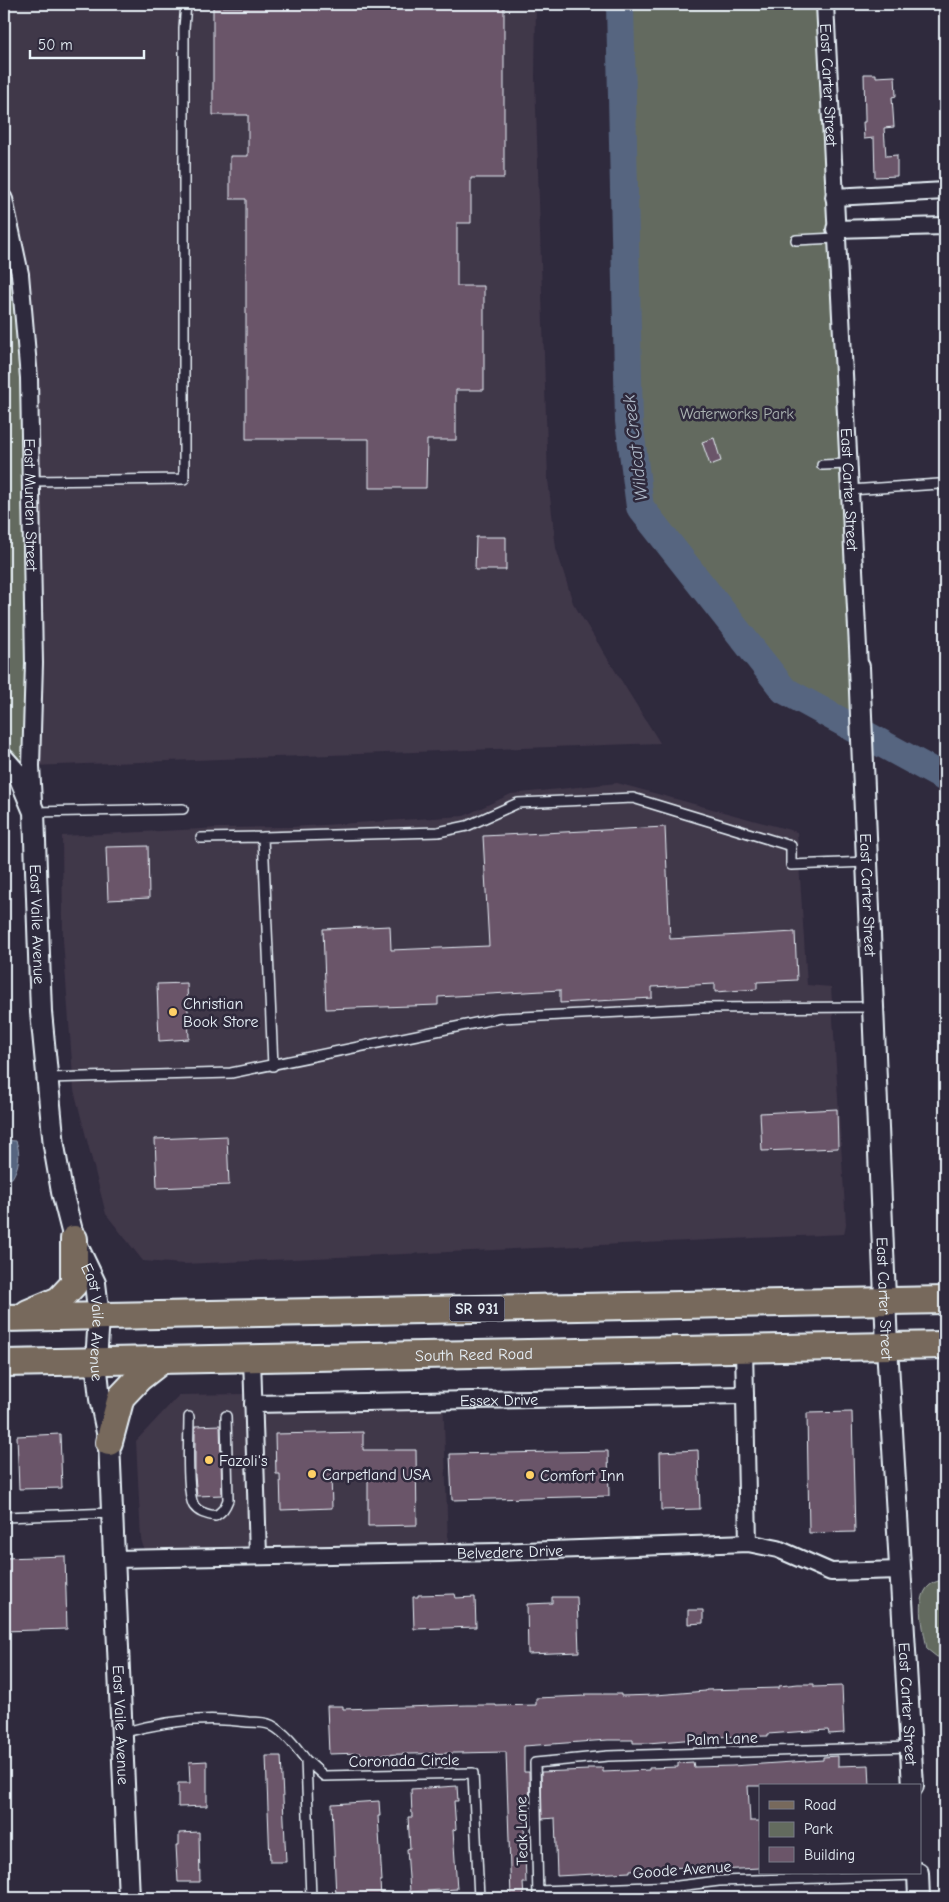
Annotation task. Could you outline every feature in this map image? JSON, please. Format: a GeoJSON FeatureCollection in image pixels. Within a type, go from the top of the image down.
{"type":"FeatureCollection","features":[{"type":"Feature","properties":{"kind":"main road"},"geometry":{"type":"LineString","coordinates":[[6,1318],[37,1310],[59,1300],[74,1284],[74,1239]]}},
{"type":"Feature","properties":{"kind":"main road","name":"SR 931"},"geometry":{"type":"LineString","coordinates":[[6,1318],[945,1300]]}},
{"type":"Feature","properties":{"kind":"main road","name":"South Reed Road"},"geometry":{"type":"LineString","coordinates":[[4,1363],[945,1345]]}},
{"type":"Feature","properties":{"kind":"main road"},"geometry":{"type":"LineString","coordinates":[[109,1442],[121,1397],[139,1378],[162,1360]]}},
{"type":"Feature","properties":{"kind":"street","name":"East Carter Street"},"geometry":{"type":"LineString","coordinates":[[825,4],[835,234],[859,667],[887,1346],[913,1784]]}},
{"type":"Feature","properties":{"kind":"street"},"geometry":{"type":"LineString","coordinates":[[834,197],[945,191]]}},
{"type":"Feature","properties":{"kind":"street","name":"East Murden Street"},"geometry":{"type":"LineString","coordinates":[[4,199],[15,246],[29,378],[34,663],[31,766],[34,812]]}},
{"type":"Feature","properties":{"kind":"street"},"geometry":{"type":"LineString","coordinates":[[835,234],[945,226]]}},
{"type":"Feature","properties":{"kind":"street","name":"East Vaile Avenue"},"geometry":{"type":"LineString","coordinates":[[4,760],[20,776],[34,812],[41,1012],[54,1146],[62,1192],[74,1239],[94,1283],[99,1317],[96,1362],[100,1399],[109,1442],[129,1898]]}},
{"type":"Feature","properties":{"kind":"street"},"geometry":{"type":"LineString","coordinates":[[744,1348],[748,1543]]}},
{"type":"Feature","properties":{"kind":"street"},"geometry":{"type":"LineString","coordinates":[[252,1357],[258,1556]]}},
{"type":"Feature","properties":{"kind":"street","name":"Essex Drive"},"geometry":{"type":"LineString","coordinates":[[253,1404],[745,1395]]}},
{"type":"Feature","properties":{"kind":"street","name":"Belvedere Drive"},"geometry":{"type":"LineString","coordinates":[[114,1559],[500,1552],[748,1543],[778,1549],[831,1572],[900,1570]]}},
{"type":"Feature","properties":{"kind":"street"},"geometry":{"type":"LineString","coordinates":[[918,1874],[919,1898]]}},
{"type":"Feature","properties":{"kind":"lane"},"geometry":{"type":"LineString","coordinates":[[31,481],[184,479],[184,28],[186,4]]}},
{"type":"Feature","properties":{"kind":"lane"},"geometry":{"type":"LineString","coordinates":[[796,240],[835,234]]}},
{"type":"Feature","properties":{"kind":"lane"},"geometry":{"type":"LineString","coordinates":[[822,465],[848,464]]}},
{"type":"Feature","properties":{"kind":"lane"},"geometry":{"type":"LineString","coordinates":[[850,490],[940,484],[945,486]]}},
{"type":"Feature","properties":{"kind":"lane"},"geometry":{"type":"LineString","coordinates":[[201,838],[438,832],[466,826],[518,803],[633,798],[791,846],[791,865],[867,862]]}},
{"type":"Feature","properties":{"kind":"lane"},"geometry":{"type":"LineString","coordinates":[[34,812],[183,809]]}},
{"type":"Feature","properties":{"kind":"lane"},"geometry":{"type":"LineString","coordinates":[[263,837],[273,1066]]}},
{"type":"Feature","properties":{"kind":"lane"},"geometry":{"type":"LineString","coordinates":[[47,1078],[231,1073],[273,1066],[500,1018],[695,1008],[873,1007]]}},
{"type":"Feature","properties":{"kind":"lane"},"geometry":{"type":"LineString","coordinates":[[188,1417],[190,1492],[193,1505],[199,1512],[215,1516],[226,1506],[228,1500],[226,1416]]}},
{"type":"Feature","properties":{"kind":"lane"},"geometry":{"type":"LineString","coordinates":[[4,1517],[112,1513]]}},
{"type":"Feature","properties":{"kind":"lane","name":"Coronada Circle"},"geometry":{"type":"LineString","coordinates":[[122,1734],[141,1728],[180,1721],[224,1718],[269,1724],[285,1735],[306,1760],[324,1776],[474,1773],[479,1898]]}},
{"type":"Feature","properties":{"kind":"lane","name":"Palm Lane"},"geometry":{"type":"LineString","coordinates":[[535,1763],[608,1756],[911,1747]]}},
{"type":"Feature","properties":{"kind":"lane"},"geometry":{"type":"LineString","coordinates":[[306,1760],[311,1898]]}},
{"type":"Feature","properties":{"kind":"lane","name":"Teak Lane"},"geometry":{"type":"LineString","coordinates":[[535,1763],[538,1894]]}},
{"type":"Feature","properties":{"kind":"lane","name":"Goode Avenue"},"geometry":{"type":"LineString","coordinates":[[538,1894],[678,1886],[718,1881],[918,1874]]}},
{"type":"Feature","properties":{"kind":"shaded area"},"geometry":{"type":"Polygon","coordinates":[[[4,4],[536,4],[535,78],[548,479],[556,548],[573,603],[660,743],[31,766],[4,199],[4,4]]]}},
{"type":"Feature","properties":{"kind":"shaded area"},"geometry":{"type":"Polygon","coordinates":[[[617,783],[797,832],[807,985],[831,987],[846,1224],[844,1234],[184,1264],[143,1261],[106,1214],[74,1090],[63,940],[62,836],[221,828],[292,827],[464,816],[511,794],[617,783]]]}},
{"type":"Feature","properties":{"kind":"shaded area"},"geometry":{"type":"Polygon","coordinates":[[[443,1391],[448,1546],[144,1549],[141,1539],[136,1441],[179,1395],[443,1391]]]}},
{"type":"Feature","properties":{"kind":"green space","name":"Waterworks Park"},"geometry":{"type":"Polygon","coordinates":[[[620,4],[825,4],[862,733],[784,690],[640,507],[629,421],[620,4]]]}},
{"type":"Feature","properties":{"kind":"green space"},"geometry":{"type":"Polygon","coordinates":[[[4,199],[20,274],[32,784],[4,759],[4,199]]]}},
{"type":"Feature","properties":{"kind":"green space"},"geometry":{"type":"Polygon","coordinates":[[[945,1580],[945,1657],[937,1657],[927,1649],[921,1606],[927,1588],[934,1583],[945,1580]]]}},
{"type":"Feature","properties":{"kind":"water"},"geometry":{"type":"Polygon","coordinates":[[[4,1140],[16,1141],[19,1156],[18,1165],[12,1178],[4,1180],[4,1140]]]}},
{"type":"Feature","properties":{"kind":"building"},"geometry":{"type":"Polygon","coordinates":[[[250,4],[504,4],[504,178],[471,178],[471,223],[457,223],[457,286],[484,286],[484,390],[456,390],[456,440],[427,440],[426,488],[369,488],[369,439],[246,439],[246,199],[230,199],[230,156],[248,156],[248,115],[213,115],[213,7],[249,7],[250,4]]]}},
{"type":"Feature","properties":{"kind":"building"},"geometry":{"type":"Polygon","coordinates":[[[864,74],[876,74],[876,77],[895,76],[896,96],[892,97],[894,127],[884,128],[886,156],[897,155],[897,176],[875,177],[874,138],[864,139],[864,74]]]}},
{"type":"Feature","properties":{"kind":"building"},"geometry":{"type":"Polygon","coordinates":[[[714,438],[721,461],[710,465],[702,442],[714,438]]]}},
{"type":"Feature","properties":{"kind":"building"},"geometry":{"type":"Polygon","coordinates":[[[476,537],[506,537],[506,570],[475,570],[476,537]]]}},
{"type":"Feature","properties":{"kind":"building"},"geometry":{"type":"Polygon","coordinates":[[[665,827],[670,939],[795,932],[797,980],[757,982],[757,989],[715,992],[715,984],[652,987],[652,998],[560,1003],[560,990],[438,997],[438,1005],[326,1009],[323,929],[390,926],[391,950],[489,946],[483,836],[665,827]]]}},
{"type":"Feature","properties":{"kind":"building"},"geometry":{"type":"Polygon","coordinates":[[[148,846],[149,898],[108,900],[106,847],[148,846]]]}},
{"type":"Feature","properties":{"kind":"building","name":"Christian Book Store"},"geometry":{"type":"Polygon","coordinates":[[[187,983],[189,1039],[159,1041],[157,984],[187,983]]]}},
{"type":"Feature","properties":{"kind":"building"},"geometry":{"type":"Polygon","coordinates":[[[837,1109],[838,1148],[762,1151],[760,1113],[837,1109]]]}},
{"type":"Feature","properties":{"kind":"building"},"geometry":{"type":"Polygon","coordinates":[[[227,1136],[229,1185],[157,1188],[155,1139],[227,1136]]]}},
{"type":"Feature","properties":{"kind":"building"},"geometry":{"type":"Polygon","coordinates":[[[852,1412],[855,1532],[809,1533],[807,1413],[852,1412]]]}},
{"type":"Feature","properties":{"kind":"building","name":"Fazoli's"},"geometry":{"type":"Polygon","coordinates":[[[220,1425],[222,1495],[197,1496],[195,1426],[220,1425]]]}},
{"type":"Feature","properties":{"kind":"building"},"geometry":{"type":"Polygon","coordinates":[[[363,1432],[363,1450],[416,1450],[417,1525],[368,1526],[368,1474],[331,1474],[332,1508],[281,1510],[280,1474],[276,1474],[275,1434],[363,1432]]]}},
{"type":"Feature","properties":{"kind":"building"},"geometry":{"type":"Polygon","coordinates":[[[60,1434],[62,1488],[19,1489],[17,1436],[60,1434]]]}},
{"type":"Feature","properties":{"kind":"building"},"geometry":{"type":"Polygon","coordinates":[[[698,1450],[700,1509],[661,1510],[660,1452],[698,1450]]]}},
{"type":"Feature","properties":{"kind":"building","name":"Comfort Inn"},"geometry":{"type":"Polygon","coordinates":[[[608,1451],[609,1496],[452,1500],[450,1454],[608,1451]]]}},
{"type":"Feature","properties":{"kind":"building"},"geometry":{"type":"Polygon","coordinates":[[[65,1556],[67,1629],[4,1631],[4,1558],[65,1556]]]}},
{"type":"Feature","properties":{"kind":"building"},"geometry":{"type":"Polygon","coordinates":[[[455,1594],[456,1598],[475,1597],[476,1627],[414,1629],[413,1597],[418,1597],[418,1595],[455,1594]]]}},
{"type":"Feature","properties":{"kind":"building"},"geometry":{"type":"Polygon","coordinates":[[[552,1597],[577,1597],[579,1652],[528,1654],[527,1604],[552,1603],[552,1597]]]}},
{"type":"Feature","properties":{"kind":"building"},"geometry":{"type":"Polygon","coordinates":[[[688,1610],[703,1610],[703,1623],[688,1624],[688,1610]]]}},
{"type":"Feature","properties":{"kind":"building"},"geometry":{"type":"Polygon","coordinates":[[[814,1684],[814,1687],[842,1686],[844,1733],[829,1734],[828,1730],[768,1734],[768,1736],[696,1737],[696,1739],[648,1743],[633,1743],[633,1740],[608,1740],[524,1746],[524,1772],[529,1772],[530,1819],[524,1820],[526,1883],[523,1883],[524,1898],[511,1898],[506,1752],[329,1754],[327,1706],[343,1706],[343,1709],[536,1705],[536,1698],[585,1696],[585,1694],[656,1695],[706,1690],[779,1688],[779,1686],[814,1684]]]}},
{"type":"Feature","properties":{"kind":"building"},"geometry":{"type":"Polygon","coordinates":[[[266,1756],[281,1756],[286,1862],[270,1862],[266,1756]]]}},
{"type":"Feature","properties":{"kind":"building"},"geometry":{"type":"Polygon","coordinates":[[[838,1756],[838,1766],[869,1765],[870,1784],[759,1784],[759,1786],[748,1786],[750,1821],[759,1821],[759,1868],[697,1871],[697,1867],[657,1868],[630,1870],[630,1872],[557,1876],[555,1818],[542,1819],[541,1772],[588,1770],[588,1768],[603,1768],[603,1772],[649,1770],[649,1768],[678,1767],[678,1763],[693,1762],[694,1767],[732,1766],[823,1760],[823,1757],[838,1756]]]}},
{"type":"Feature","properties":{"kind":"building"},"geometry":{"type":"Polygon","coordinates":[[[207,1761],[207,1806],[178,1807],[178,1783],[190,1783],[189,1762],[207,1761]]]}},
{"type":"Feature","properties":{"kind":"building"},"geometry":{"type":"Polygon","coordinates":[[[457,1786],[458,1801],[454,1801],[456,1829],[453,1830],[457,1889],[410,1892],[407,1849],[410,1848],[408,1817],[412,1817],[411,1789],[457,1786]]]}},
{"type":"Feature","properties":{"kind":"building"},"geometry":{"type":"Polygon","coordinates":[[[379,1801],[381,1898],[336,1898],[332,1804],[379,1801]]]}},
{"type":"Feature","properties":{"kind":"building"},"geometry":{"type":"Polygon","coordinates":[[[199,1832],[200,1882],[178,1882],[176,1845],[179,1845],[179,1833],[199,1832]]]}},
{"type":"Feature","properties":{"kind":"waterway","name":"Wildcat Creek"},"geometry":{"type":"LineString","coordinates":[[620,4],[629,421],[640,507],[784,690],[945,778]]}},
{"type":"Feature","properties":{"kind":"place","name":"Christian Book Store"},"geometry":{"type":"Point","coordinates":[173,1012]}},
{"type":"Feature","properties":{"kind":"place","name":"Fazoli's"},"geometry":{"type":"Point","coordinates":[209,1460]}},
{"type":"Feature","properties":{"kind":"place","name":"Carpetland USA"},"geometry":{"type":"Point","coordinates":[312,1474]}},
{"type":"Feature","properties":{"kind":"place","name":"Comfort Inn"},"geometry":{"type":"Point","coordinates":[530,1475]}}]}
